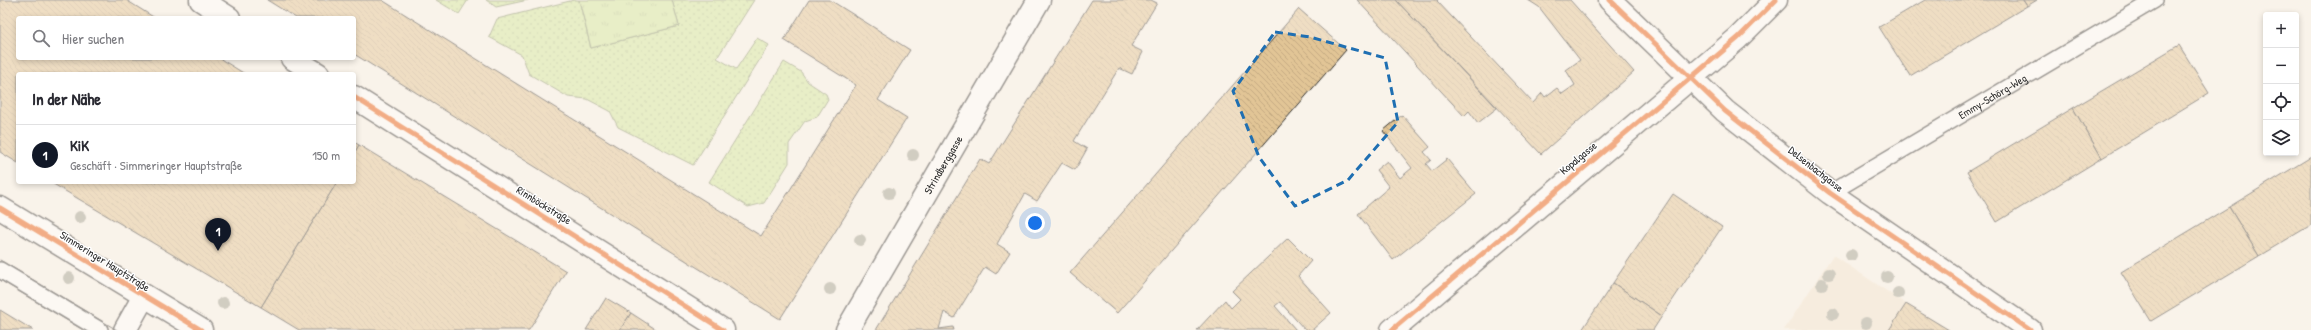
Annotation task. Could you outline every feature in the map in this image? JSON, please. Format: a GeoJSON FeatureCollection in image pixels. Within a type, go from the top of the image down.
{"type":"FeatureCollection","features":[{"type":"Feature","properties":{"kind":"street"},"geometry":{"type":"LineString","coordinates":[[200,0],[226,16]]}},
{"type":"Feature","properties":{"kind":"street","name":"Strindberggasse"},"geometry":{"type":"LineString","coordinates":[[847,330],[1039,0]]}},
{"type":"Feature","properties":{"kind":"street","name":"Delsenbachgasse"},"geometry":{"type":"LineString","coordinates":[[1610,0],[1725,111],[1830,193],[2030,330]]}},
{"type":"Feature","properties":{"kind":"street","name":"Kopalgasse"},"geometry":{"type":"LineString","coordinates":[[1392,330],[1738,38],[1776,0]]}},
{"type":"Feature","properties":{"kind":"street"},"geometry":{"type":"LineString","coordinates":[[295,60],[315,72]]}},
{"type":"Feature","properties":{"kind":"street","name":"Rinnböckstraße"},"geometry":{"type":"LineString","coordinates":[[356,98],[723,330]]}},
{"type":"Feature","properties":{"kind":"street","name":"Simmeringer Hauptstraße"},"geometry":{"type":"LineString","coordinates":[[0,208],[201,330]]}},
{"type":"Feature","properties":{"kind":"street"},"geometry":{"type":"LineString","coordinates":[[125,330],[144,296]]}},
{"type":"Feature","properties":{"kind":"lane","name":"Emmy-Schörg-Weg"},"geometry":{"type":"LineString","coordinates":[[1830,193],[2155,0]]}},
{"type":"Feature","properties":{"kind":"lane"},"geometry":{"type":"LineString","coordinates":[[0,270],[100,330]]}},
{"type":"Feature","properties":{"kind":"highlighted area"},"geometry":{"type":"Polygon","coordinates":[[[1275,32],[1310,37],[1385,58],[1398,122],[1348,180],[1295,206],[1259,157],[1233,91],[1275,32]]]}},
{"type":"Feature","properties":{"kind":"shaded area"},"geometry":{"type":"Polygon","coordinates":[[[1833,255],[1906,304],[1949,330],[1784,330],[1833,255]]]}},
{"type":"Feature","properties":{"kind":"green space"},"geometry":{"type":"Polygon","coordinates":[[[436,0],[468,0],[459,14],[436,0]]]}},
{"type":"Feature","properties":{"kind":"green space"},"geometry":{"type":"Polygon","coordinates":[[[486,0],[528,0],[496,7],[486,0]]]}},
{"type":"Feature","properties":{"kind":"green space"},"geometry":{"type":"Polygon","coordinates":[[[579,0],[591,48],[679,26],[672,0],[754,0],[717,58],[736,69],[757,38],[769,45],[693,165],[618,127],[610,111],[587,99],[568,97],[529,74],[522,55],[489,37],[497,19],[579,0]]]}},
{"type":"Feature","properties":{"kind":"green space"},"geometry":{"type":"Polygon","coordinates":[[[579,0],[672,0],[679,26],[591,48],[579,0]]]}},
{"type":"Feature","properties":{"kind":"green space"},"geometry":{"type":"Polygon","coordinates":[[[784,62],[801,72],[808,82],[826,94],[828,99],[817,117],[805,121],[789,144],[789,163],[764,203],[748,207],[709,182],[784,62]]]}},
{"type":"Feature","properties":{"kind":"building"},"geometry":{"type":"Polygon","coordinates":[[[0,0],[126,0],[152,16],[16,16],[16,60],[222,60],[242,72],[16,72],[16,162],[0,152],[0,0]]]}},
{"type":"Feature","properties":{"kind":"building"},"geometry":{"type":"Polygon","coordinates":[[[267,0],[382,0],[761,236],[856,85],[784,40],[809,0],[830,0],[910,50],[878,100],[907,118],[780,319],[356,55],[356,16],[293,16],[267,0]]]}},
{"type":"Feature","properties":{"kind":"building"},"geometry":{"type":"Polygon","coordinates":[[[1092,0],[1151,0],[1157,3],[1131,46],[1143,52],[1132,74],[1119,68],[1074,141],[1087,149],[1075,170],[1062,163],[1037,201],[1025,194],[997,244],[1010,252],[996,274],[985,267],[954,318],[944,312],[939,329],[953,327],[954,330],[876,330],[980,159],[989,164],[1092,0]]]}},
{"type":"Feature","properties":{"kind":"building"},"geometry":{"type":"Polygon","coordinates":[[[1357,0],[1396,0],[1497,108],[1478,123],[1469,111],[1464,116],[1357,0]]]}},
{"type":"Feature","properties":{"kind":"building"},"geometry":{"type":"Polygon","coordinates":[[[1396,0],[1438,0],[1437,1],[1533,103],[1542,93],[1545,97],[1557,88],[1562,94],[1575,85],[1566,70],[1580,60],[1539,7],[1528,0],[1570,0],[1634,72],[1541,154],[1396,0]]]}},
{"type":"Feature","properties":{"kind":"building"},"geometry":{"type":"Polygon","coordinates":[[[1925,0],[2023,0],[2027,6],[1910,76],[1879,27],[1925,0]]]}},
{"type":"Feature","properties":{"kind":"building"},"geometry":{"type":"Polygon","coordinates":[[[2023,0],[2037,0],[2027,6],[2023,0]]]}},
{"type":"Feature","properties":{"kind":"building"},"geometry":{"type":"Polygon","coordinates":[[[1299,9],[1346,50],[1117,313],[1070,273],[1299,9]]]}},
{"type":"Feature","properties":{"kind":"building"},"geometry":{"type":"Polygon","coordinates":[[[2179,45],[2209,93],[2102,158],[2073,108],[2179,45]]]}},
{"type":"Feature","properties":{"kind":"building"},"geometry":{"type":"Polygon","coordinates":[[[2073,108],[2102,158],[1997,222],[1967,172],[2073,108]]]}},
{"type":"Feature","properties":{"kind":"building"},"geometry":{"type":"Polygon","coordinates":[[[1402,115],[1430,147],[1424,152],[1431,160],[1426,164],[1432,171],[1447,159],[1476,194],[1393,260],[1358,214],[1389,187],[1376,170],[1387,161],[1400,178],[1412,168],[1383,131],[1402,115]]]}},
{"type":"Feature","properties":{"kind":"building"},"geometry":{"type":"Polygon","coordinates":[[[356,143],[359,145],[356,150],[356,143]]]}},
{"type":"Feature","properties":{"kind":"building"},"geometry":{"type":"Polygon","coordinates":[[[359,145],[566,271],[529,330],[299,330],[261,307],[336,184],[356,184],[356,150],[359,145]]]}},
{"type":"Feature","properties":{"kind":"building"},"geometry":{"type":"Polygon","coordinates":[[[2311,157],[2311,225],[2259,256],[2229,207],[2311,157]]]}},
{"type":"Feature","properties":{"kind":"building"},"geometry":{"type":"Polygon","coordinates":[[[53,184],[336,184],[261,307],[53,184]]]}},
{"type":"Feature","properties":{"kind":"building"},"geometry":{"type":"Polygon","coordinates":[[[1673,194],[1722,227],[1662,316],[1613,283],[1673,194]]]}},
{"type":"Feature","properties":{"kind":"building"},"geometry":{"type":"Polygon","coordinates":[[[2229,207],[2259,256],[2151,321],[2121,272],[2229,207]]]}},
{"type":"Feature","properties":{"kind":"building"},"geometry":{"type":"Polygon","coordinates":[[[1288,238],[1311,261],[1298,276],[1331,313],[1312,330],[1305,330],[1280,302],[1275,306],[1296,330],[1197,330],[1225,300],[1231,308],[1240,299],[1232,291],[1288,238]]]}},
{"type":"Feature","properties":{"kind":"building"},"geometry":{"type":"Polygon","coordinates":[[[1613,283],[1662,316],[1653,330],[1582,330],[1613,283]]]}},
{"type":"Feature","properties":{"kind":"building"},"geometry":{"type":"Polygon","coordinates":[[[606,298],[631,313],[620,330],[586,330],[606,298]]]}},
{"type":"Feature","properties":{"kind":"building"},"geometry":{"type":"Polygon","coordinates":[[[1906,304],[1949,330],[1889,330],[1906,304]]]}},
{"type":"Feature","properties":{"kind":"building"},"geometry":{"type":"Polygon","coordinates":[[[0,310],[33,330],[0,330],[0,310]]]}},
{"type":"Feature","properties":{"kind":"building"},"geometry":{"type":"Polygon","coordinates":[[[631,313],[657,330],[620,330],[631,313]]]}},
{"type":"Feature","properties":{"kind":"tram line"},"geometry":{"type":"LineString","coordinates":[[0,260],[117,330]]}},
{"type":"Feature","properties":{"kind":"tram line"},"geometry":{"type":"LineString","coordinates":[[0,280],[83,330]]}},
{"type":"Feature","properties":{"kind":"cycle path"},"geometry":{"type":"LineString","coordinates":[[1610,0],[1725,111],[1830,193],[2030,330]]}},
{"type":"Feature","properties":{"kind":"cycle path"},"geometry":{"type":"LineString","coordinates":[[1392,330],[1738,38],[1776,0]]}},
{"type":"Feature","properties":{"kind":"cycle path"},"geometry":{"type":"LineString","coordinates":[[356,98],[723,330]]}},
{"type":"Feature","properties":{"kind":"cycle path"},"geometry":{"type":"LineString","coordinates":[[0,208],[201,330]]}},
{"type":"Feature","properties":{"kind":"place","name":"KiK"},"geometry":{"type":"Point","coordinates":[218,251]}}]}
